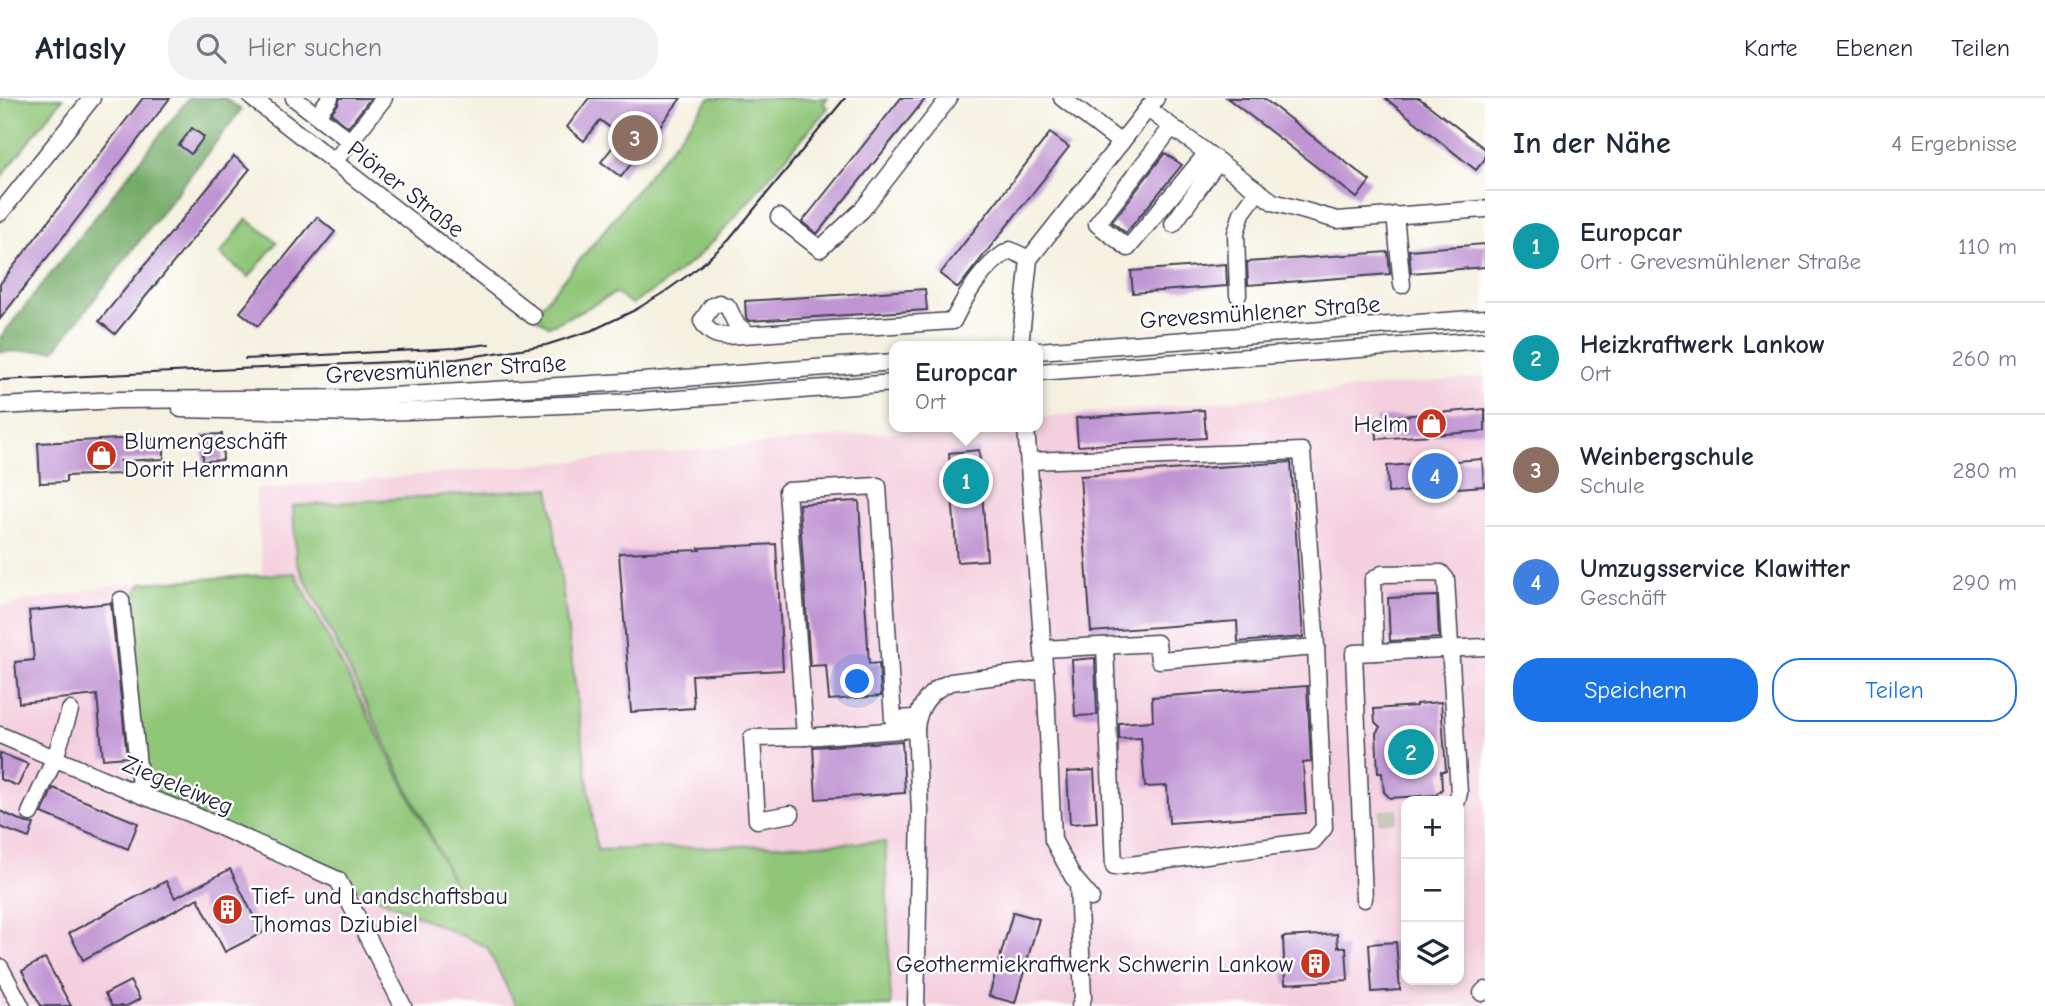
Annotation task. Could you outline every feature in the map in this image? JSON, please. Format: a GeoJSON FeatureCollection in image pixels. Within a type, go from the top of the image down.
{"type":"FeatureCollection","features":[{"type":"Feature","properties":{"kind":"street"},"geometry":{"type":"LineString","coordinates":[[0,213],[92,98]]}},
{"type":"Feature","properties":{"kind":"street","name":"Plöner Straße"},"geometry":{"type":"LineString","coordinates":[[252,98],[533,316]]}},
{"type":"Feature","properties":{"kind":"street"},"geometry":{"type":"LineString","coordinates":[[294,98],[350,141]]}},
{"type":"Feature","properties":{"kind":"street"},"geometry":{"type":"LineString","coordinates":[[317,116],[330,98]]}},
{"type":"Feature","properties":{"kind":"street"},"geometry":{"type":"LineString","coordinates":[[334,162],[384,98]]}},
{"type":"Feature","properties":{"kind":"street"},"geometry":{"type":"LineString","coordinates":[[779,217],[820,249],[862,210],[949,98]]}},
{"type":"Feature","properties":{"kind":"street"},"geometry":{"type":"LineString","coordinates":[[1062,98],[1121,143]]}},
{"type":"Feature","properties":{"kind":"street"},"geometry":{"type":"LineString","coordinates":[[1021,341],[1029,258],[1152,104],[1172,127],[1273,202],[1337,220],[1485,209]]}},
{"type":"Feature","properties":{"kind":"street"},"geometry":{"type":"LineString","coordinates":[[1172,127],[1097,224],[1128,248],[1212,157]]}},
{"type":"Feature","properties":{"kind":"street"},"geometry":{"type":"LineString","coordinates":[[1173,224],[1212,157]]}},
{"type":"Feature","properties":{"kind":"street"},"geometry":{"type":"LineString","coordinates":[[1238,295],[1236,233],[1242,213],[1258,191]]}},
{"type":"Feature","properties":{"kind":"street"},"geometry":{"type":"LineString","coordinates":[[1395,215],[1402,285]]}},
{"type":"Feature","properties":{"kind":"street"},"geometry":{"type":"LineString","coordinates":[[748,334],[953,321],[965,298],[996,258],[1010,250],[1029,258]]}},
{"type":"Feature","properties":{"kind":"street","name":"Grevesmühlener Straße"},"geometry":{"type":"LineString","coordinates":[[1043,351],[1485,318]]}},
{"type":"Feature","properties":{"kind":"street","name":"Grevesmühlener Straße"},"geometry":{"type":"LineString","coordinates":[[1043,372],[1485,340]]}},
{"type":"Feature","properties":{"kind":"street","name":"Grevesmühlener Straße"},"geometry":{"type":"LineString","coordinates":[[0,406],[118,400],[358,398],[643,381],[889,362]]}},
{"type":"Feature","properties":{"kind":"street","name":"Grevesmühlener Straße"},"geometry":{"type":"LineString","coordinates":[[0,416],[182,409],[357,413],[638,402],[889,383]]}},
{"type":"Feature","properties":{"kind":"street"},"geometry":{"type":"LineString","coordinates":[[1026,432],[1045,670],[1053,840],[1073,877],[1091,898]]}},
{"type":"Feature","properties":{"kind":"street"},"geometry":{"type":"LineString","coordinates":[[1029,461],[1302,451],[1316,647],[1324,828],[1314,841],[1114,867],[1105,646]]}},
{"type":"Feature","properties":{"kind":"street"},"geometry":{"type":"LineString","coordinates":[[805,737],[787,491],[878,486],[893,719],[916,723]]}},
{"type":"Feature","properties":{"kind":"street"},"geometry":{"type":"LineString","coordinates":[[1376,652],[1373,580],[1382,574],[1441,573],[1447,579],[1458,796]]}},
{"type":"Feature","properties":{"kind":"street"},"geometry":{"type":"LineString","coordinates":[[121,600],[141,795]]}},
{"type":"Feature","properties":{"kind":"street"},"geometry":{"type":"LineString","coordinates":[[1043,649],[1157,643],[1159,660],[1316,647]]}},
{"type":"Feature","properties":{"kind":"street"},"geometry":{"type":"LineString","coordinates":[[1364,899],[1354,653],[1485,648]]}},
{"type":"Feature","properties":{"kind":"street"},"geometry":{"type":"LineString","coordinates":[[916,1006],[920,811],[916,723],[929,696],[939,687],[951,682],[1045,670]]}},
{"type":"Feature","properties":{"kind":"street"},"geometry":{"type":"LineString","coordinates":[[30,813],[55,758],[70,710]]}},
{"type":"Feature","properties":{"kind":"street"},"geometry":{"type":"LineString","coordinates":[[791,814],[757,820],[752,738],[805,737],[916,723]]}},
{"type":"Feature","properties":{"kind":"street","name":"Ziegeleiweg"},"geometry":{"type":"LineString","coordinates":[[0,735],[189,813],[338,880],[403,1006]]}},
{"type":"Feature","properties":{"kind":"street"},"geometry":{"type":"LineString","coordinates":[[1359,811],[1375,820]]}},
{"type":"Feature","properties":{"kind":"street"},"geometry":{"type":"LineString","coordinates":[[1078,884],[1083,998],[1080,1006]]}},
{"type":"Feature","properties":{"kind":"street"},"geometry":{"type":"LineString","coordinates":[[0,967],[22,1006]]}},
{"type":"Feature","properties":{"kind":"shaded area"},"geometry":{"type":"Polygon","coordinates":[[[1485,377],[1485,1006],[0,1006],[0,606],[119,585],[263,574],[255,490],[892,432],[1043,432],[1043,418],[1485,377]]]}},
{"type":"Feature","properties":{"kind":"green space"},"geometry":{"type":"Polygon","coordinates":[[[0,98],[63,98],[0,178],[0,98]]]}},
{"type":"Feature","properties":{"kind":"green space"},"geometry":{"type":"Polygon","coordinates":[[[189,98],[225,98],[241,110],[55,350],[0,352],[0,338],[189,98]]]}},
{"type":"Feature","properties":{"kind":"green space"},"geometry":{"type":"Polygon","coordinates":[[[710,98],[828,98],[823,104],[828,108],[722,232],[695,259],[662,285],[632,304],[615,293],[549,326],[533,316],[607,227],[710,98]]]}},
{"type":"Feature","properties":{"kind":"green space"},"geometry":{"type":"Polygon","coordinates":[[[247,219],[277,242],[249,277],[220,254],[247,219]]]}},
{"type":"Feature","properties":{"kind":"green space"},"geometry":{"type":"Polygon","coordinates":[[[549,488],[597,850],[885,842],[891,1006],[516,1006],[487,947],[189,813],[141,795],[131,600],[142,583],[295,573],[456,887],[296,561],[293,506],[549,488]]]}},
{"type":"Feature","properties":{"kind":"building"},"geometry":{"type":"Polygon","coordinates":[[[143,98],[170,98],[0,319],[0,284],[143,98]]]}},
{"type":"Feature","properties":{"kind":"building"},"geometry":{"type":"Polygon","coordinates":[[[340,98],[371,98],[348,127],[331,113],[340,98]]]}},
{"type":"Feature","properties":{"kind":"building"},"geometry":{"type":"Polygon","coordinates":[[[589,98],[681,98],[621,177],[601,162],[621,136],[600,120],[584,141],[567,127],[589,98]]]}},
{"type":"Feature","properties":{"kind":"building"},"geometry":{"type":"Polygon","coordinates":[[[901,98],[926,98],[817,234],[802,222],[901,98]]]}},
{"type":"Feature","properties":{"kind":"building"},"geometry":{"type":"Polygon","coordinates":[[[1227,98],[1263,98],[1370,181],[1357,198],[1227,98]]]}},
{"type":"Feature","properties":{"kind":"building"},"geometry":{"type":"Polygon","coordinates":[[[1385,98],[1419,98],[1485,149],[1485,159],[1476,170],[1385,98]]]}},
{"type":"Feature","properties":{"kind":"building"},"geometry":{"type":"Polygon","coordinates":[[[192,128],[204,137],[191,154],[179,145],[192,128]]]}},
{"type":"Feature","properties":{"kind":"building"},"geometry":{"type":"Polygon","coordinates":[[[1050,133],[1069,147],[958,288],[940,274],[1050,133]]]}},
{"type":"Feature","properties":{"kind":"building"},"geometry":{"type":"Polygon","coordinates":[[[1165,153],[1182,165],[1126,233],[1112,222],[1165,153]]]}},
{"type":"Feature","properties":{"kind":"building"},"geometry":{"type":"Polygon","coordinates":[[[234,156],[250,169],[115,334],[99,321],[234,156]]]}},
{"type":"Feature","properties":{"kind":"building"},"geometry":{"type":"Polygon","coordinates":[[[317,217],[335,232],[258,326],[240,312],[317,217]]]}},
{"type":"Feature","properties":{"kind":"building"},"geometry":{"type":"Polygon","coordinates":[[[1485,244],[1485,267],[1411,273],[1409,250],[1485,244]]]}},
{"type":"Feature","properties":{"kind":"building"},"geometry":{"type":"Polygon","coordinates":[[[1388,252],[1390,274],[1248,285],[1247,262],[1388,252]]]}},
{"type":"Feature","properties":{"kind":"building"},"geometry":{"type":"Polygon","coordinates":[[[1226,264],[1227,286],[1133,293],[1131,271],[1226,264]]]}},
{"type":"Feature","properties":{"kind":"building"},"geometry":{"type":"Polygon","coordinates":[[[925,289],[927,310],[749,321],[746,318],[745,301],[925,289]]]}},
{"type":"Feature","properties":{"kind":"building","name":"Helm"},"geometry":{"type":"Polygon","coordinates":[[[1485,409],[1485,431],[1377,439],[1376,418],[1485,409]]]}},
{"type":"Feature","properties":{"kind":"building"},"geometry":{"type":"Polygon","coordinates":[[[1204,410],[1206,438],[1078,446],[1076,418],[1204,410]]]}},
{"type":"Feature","properties":{"kind":"building"},"geometry":{"type":"Polygon","coordinates":[[[222,434],[223,460],[203,461],[202,435],[222,434]]]}},
{"type":"Feature","properties":{"kind":"building"},"geometry":{"type":"Polygon","coordinates":[[[164,439],[164,459],[120,461],[120,474],[66,476],[66,482],[40,483],[38,443],[164,439]]]}},
{"type":"Feature","properties":{"kind":"building"},"geometry":{"type":"Polygon","coordinates":[[[979,450],[987,560],[957,562],[949,453],[979,450]]]}},
{"type":"Feature","properties":{"kind":"building"},"geometry":{"type":"Polygon","coordinates":[[[1482,459],[1484,486],[1388,493],[1387,466],[1482,459]]]}},
{"type":"Feature","properties":{"kind":"building"},"geometry":{"type":"Polygon","coordinates":[[[1291,462],[1303,637],[1238,642],[1237,621],[1091,632],[1080,476],[1291,462]]]}},
{"type":"Feature","properties":{"kind":"building"},"geometry":{"type":"Polygon","coordinates":[[[859,501],[869,664],[879,663],[881,696],[829,700],[826,665],[810,666],[799,504],[859,501]]]}},
{"type":"Feature","properties":{"kind":"building"},"geometry":{"type":"Polygon","coordinates":[[[776,544],[783,670],[692,675],[694,708],[631,712],[619,553],[776,544]]]}},
{"type":"Feature","properties":{"kind":"building"},"geometry":{"type":"Polygon","coordinates":[[[1437,596],[1439,638],[1390,641],[1388,598],[1437,596]]]}},
{"type":"Feature","properties":{"kind":"building"},"geometry":{"type":"Polygon","coordinates":[[[111,603],[127,757],[103,759],[97,695],[19,703],[15,662],[34,660],[29,611],[111,603]]]}},
{"type":"Feature","properties":{"kind":"building"},"geometry":{"type":"Polygon","coordinates":[[[1095,658],[1097,715],[1075,716],[1072,660],[1095,658]]]}},
{"type":"Feature","properties":{"kind":"building"},"geometry":{"type":"Polygon","coordinates":[[[1307,686],[1311,762],[1303,763],[1306,813],[1169,823],[1167,786],[1145,787],[1141,738],[1119,739],[1119,723],[1153,721],[1152,697],[1307,686]]]}},
{"type":"Feature","properties":{"kind":"building"},"geometry":{"type":"Polygon","coordinates":[[[1441,702],[1446,771],[1441,771],[1442,789],[1436,795],[1390,798],[1384,792],[1382,773],[1378,773],[1376,733],[1380,727],[1375,722],[1374,709],[1441,702]]]}},
{"type":"Feature","properties":{"kind":"building"},"geometry":{"type":"Polygon","coordinates":[[[902,741],[905,793],[816,799],[813,747],[902,741]]]}},
{"type":"Feature","properties":{"kind":"building"},"geometry":{"type":"Polygon","coordinates":[[[0,753],[28,764],[18,786],[0,779],[0,753]]]}},
{"type":"Feature","properties":{"kind":"building"},"geometry":{"type":"Polygon","coordinates":[[[1094,770],[1097,822],[1070,824],[1067,772],[1094,770]]]}},
{"type":"Feature","properties":{"kind":"building"},"geometry":{"type":"Polygon","coordinates":[[[53,788],[138,823],[128,849],[42,813],[53,788]]]}},
{"type":"Feature","properties":{"kind":"building"},"geometry":{"type":"Polygon","coordinates":[[[0,811],[34,824],[29,838],[0,827],[0,811]]]}},
{"type":"Feature","properties":{"kind":"building"},"geometry":{"type":"Polygon","coordinates":[[[230,869],[262,933],[225,952],[198,898],[83,960],[69,933],[166,881],[175,898],[230,869]]]}},
{"type":"Feature","properties":{"kind":"building"},"geometry":{"type":"Polygon","coordinates":[[[1013,912],[1039,919],[1015,1003],[989,996],[1013,912]]]}},
{"type":"Feature","properties":{"kind":"building","name":"Geothermiekraftwerk Schwerin Lankow"},"geometry":{"type":"Polygon","coordinates":[[[1337,934],[1338,947],[1346,947],[1348,980],[1285,984],[1283,937],[1337,934]]]}},
{"type":"Feature","properties":{"kind":"building"},"geometry":{"type":"Polygon","coordinates":[[[1396,942],[1400,990],[1372,992],[1369,944],[1396,942]]]}},
{"type":"Feature","properties":{"kind":"building"},"geometry":{"type":"Polygon","coordinates":[[[45,958],[71,1006],[41,1006],[22,971],[45,958]]]}},
{"type":"Feature","properties":{"kind":"building"},"geometry":{"type":"Polygon","coordinates":[[[130,981],[140,999],[127,1006],[112,1006],[105,994],[130,981]]]}},
{"type":"Feature","properties":{"kind":"tunnel"},"geometry":{"type":"LineString","coordinates":[[1375,820],[1401,818]]}},
{"type":"Feature","properties":{"kind":"tram line"},"geometry":{"type":"LineString","coordinates":[[0,380],[457,359],[546,345],[593,330],[635,310],[666,291],[699,267],[729,240],[845,98]]}},
{"type":"Feature","properties":{"kind":"tram line"},"geometry":{"type":"LineString","coordinates":[[245,359],[489,344]]}},
{"type":"Feature","properties":{"kind":"place","name":"Weinbergschule"},"geometry":{"type":"Point","coordinates":[635,138]}},
{"type":"Feature","properties":{"kind":"place","name":"Helm"},"geometry":{"type":"Point","coordinates":[1431,424]}},
{"type":"Feature","properties":{"kind":"place","name":"Blumengeschäft Dorit Herrmann"},"geometry":{"type":"Point","coordinates":[101,455]}},
{"type":"Feature","properties":{"kind":"place","name":"Umzugsservice Klawitter"},"geometry":{"type":"Point","coordinates":[1435,476]}},
{"type":"Feature","properties":{"kind":"place","name":"Europcar"},"geometry":{"type":"Point","coordinates":[966,481]}},
{"type":"Feature","properties":{"kind":"place","name":"Heizkraftwerk Lankow"},"geometry":{"type":"Point","coordinates":[1411,752]}},
{"type":"Feature","properties":{"kind":"place","name":"Tief- und Landschaftsbau Thomas Dziubiel"},"geometry":{"type":"Point","coordinates":[228,910]}},
{"type":"Feature","properties":{"kind":"place","name":"Geothermiekraftwerk Schwerin Lankow"},"geometry":{"type":"Point","coordinates":[1316,964]}}]}
